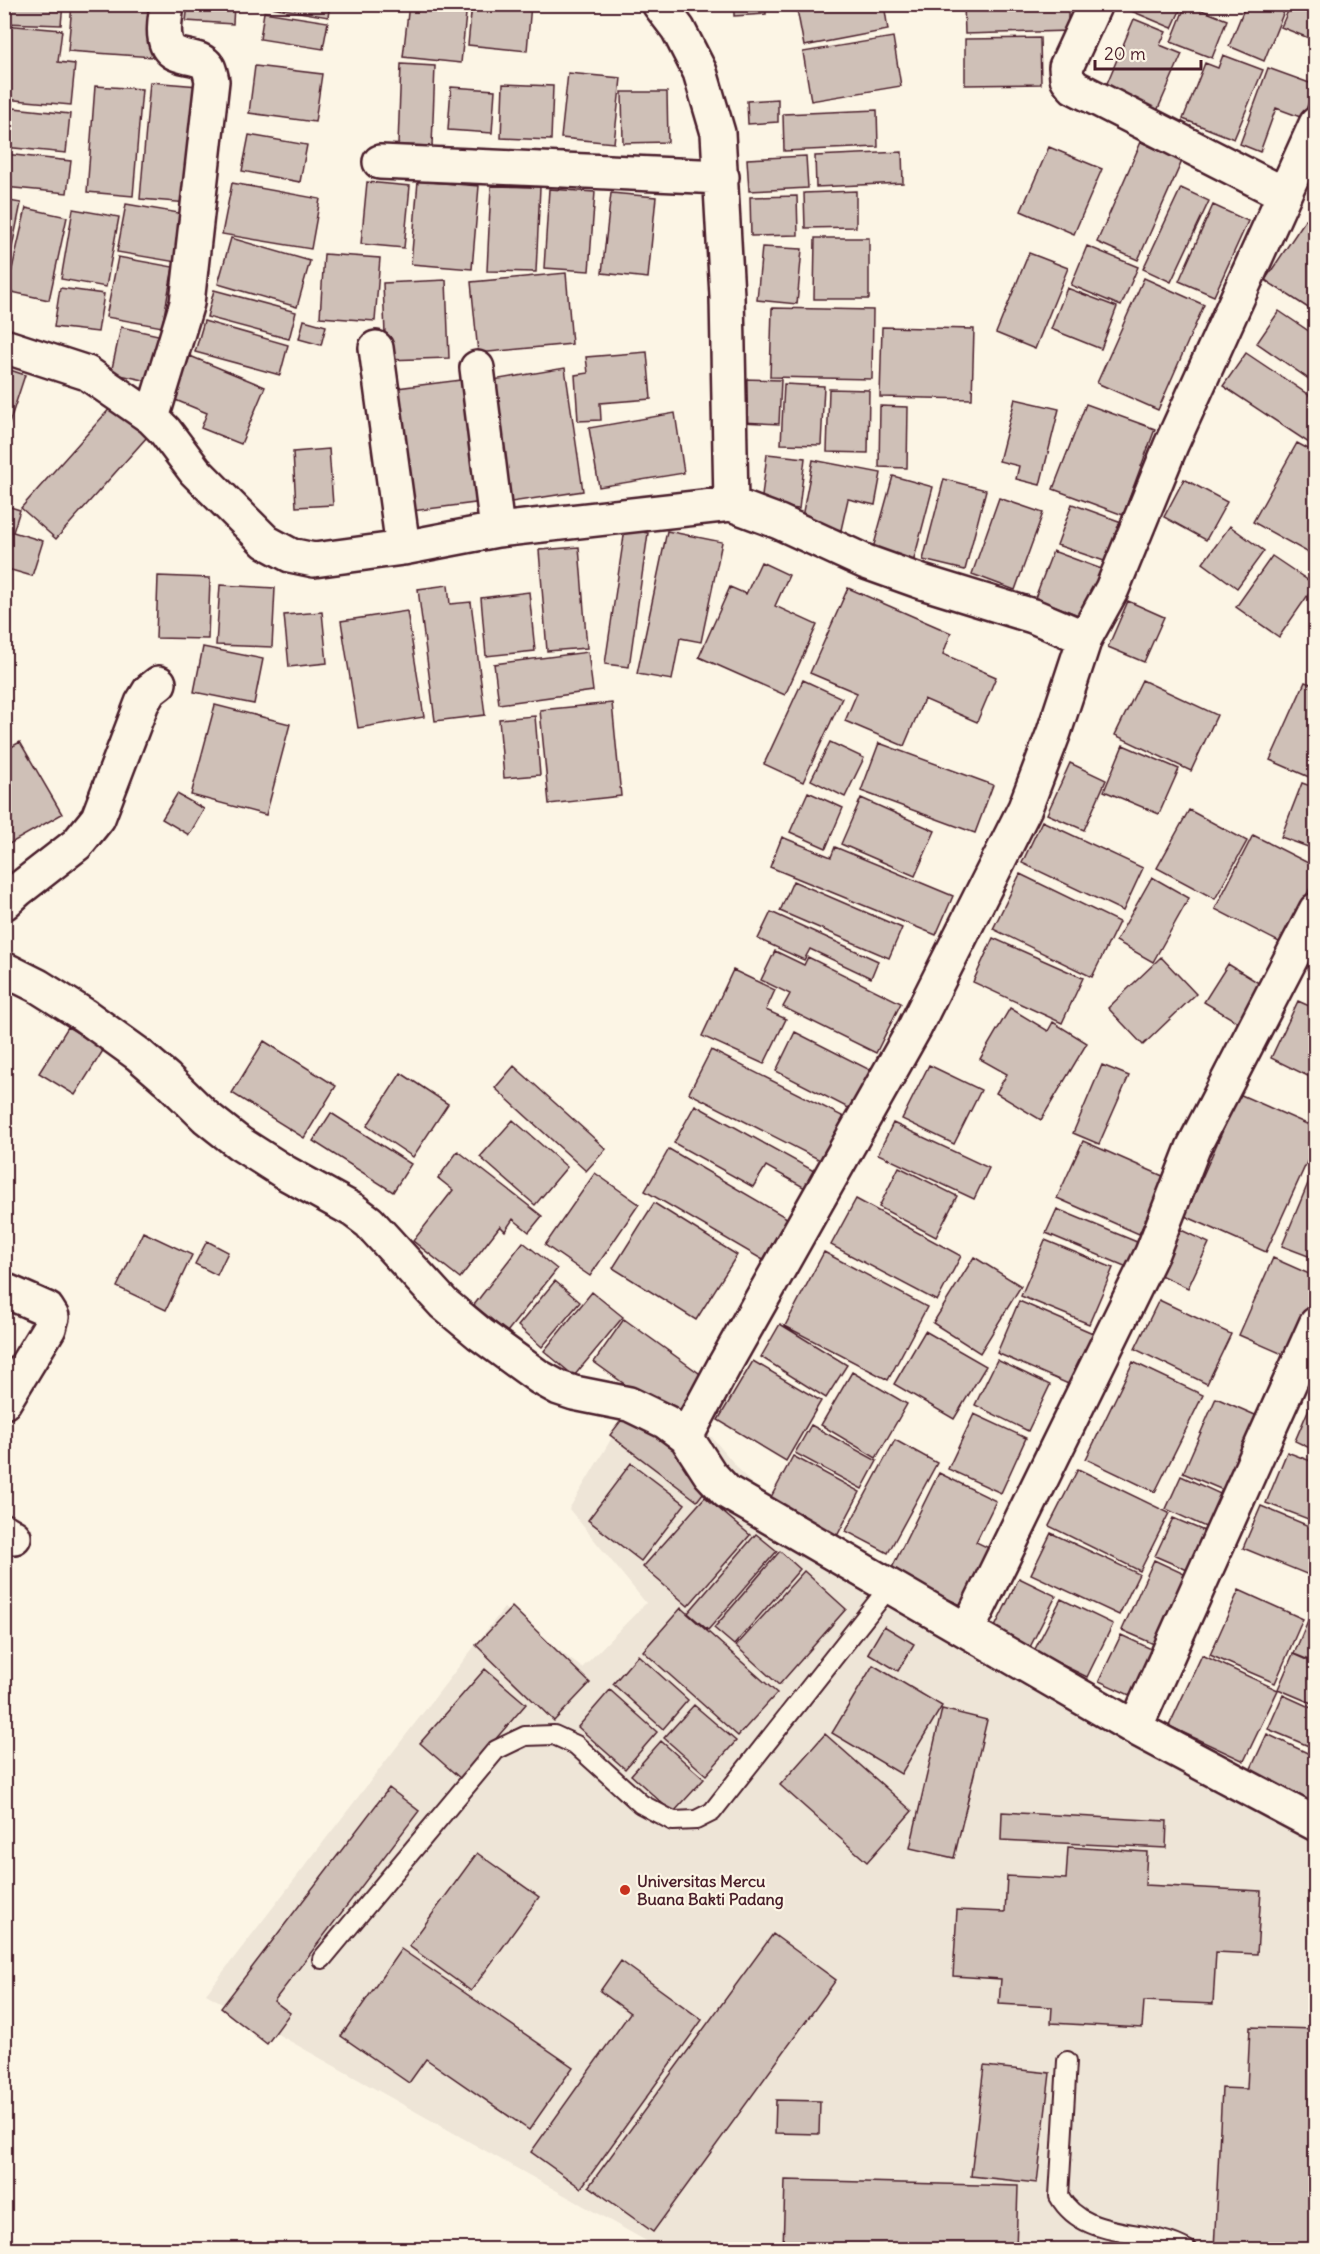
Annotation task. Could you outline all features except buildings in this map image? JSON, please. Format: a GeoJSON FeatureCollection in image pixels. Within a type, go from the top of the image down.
{"type":"FeatureCollection","features":[{"type":"Feature","properties":{"kind":"street"},"geometry":{"type":"LineString","coordinates":[[152,418],[187,303],[212,81],[208,68],[201,61],[179,57],[170,49],[165,39],[167,4]]}},
{"type":"Feature","properties":{"kind":"street"},"geometry":{"type":"LineString","coordinates":[[660,4],[678,29],[700,72],[718,133],[727,296],[731,504]]}},
{"type":"Feature","properties":{"kind":"street"},"geometry":{"type":"LineString","coordinates":[[1095,4],[1066,67],[1067,78],[1074,87],[1284,194]]}},
{"type":"Feature","properties":{"kind":"street"},"geometry":{"type":"LineString","coordinates":[[686,1437],[914,1029],[1025,808],[1086,638],[1112,589],[1171,445],[1316,124]]}},
{"type":"Feature","properties":{"kind":"street"},"geometry":{"type":"LineString","coordinates":[[380,162],[722,177]]}},
{"type":"Feature","properties":{"kind":"street"},"geometry":{"type":"LineString","coordinates":[[4,346],[87,373],[152,418],[203,479],[266,542],[290,555],[314,560],[403,548],[496,530],[731,504],[779,522],[877,566],[1033,616],[1086,638]]}},
{"type":"Feature","properties":{"kind":"street"},"geometry":{"type":"LineString","coordinates":[[376,348],[403,548]]}},
{"type":"Feature","properties":{"kind":"street"},"geometry":{"type":"LineString","coordinates":[[477,368],[496,530]]}},
{"type":"Feature","properties":{"kind":"street"},"geometry":{"type":"LineString","coordinates":[[4,903],[76,844],[98,818],[142,703],[150,690],[159,683]]}},
{"type":"Feature","properties":{"kind":"street"},"geometry":{"type":"LineString","coordinates":[[967,1631],[1152,1252],[1193,1149],[1316,910]]}},
{"type":"Feature","properties":{"kind":"street"},"geometry":{"type":"LineString","coordinates":[[4,969],[38,986],[84,1015],[138,1054],[206,1117],[239,1143],[286,1173],[353,1210],[369,1222],[444,1304],[487,1340],[539,1377],[574,1393],[629,1404],[666,1422],[686,1437],[710,1474],[727,1492],[1135,1728],[1316,1824]]}},
{"type":"Feature","properties":{"kind":"street"},"geometry":{"type":"LineString","coordinates":[[4,1290],[47,1309],[52,1317],[49,1328],[4,1402]]}},
{"type":"Feature","properties":{"kind":"street"},"geometry":{"type":"LineString","coordinates":[[1135,1728],[1316,1324]]}},
{"type":"Feature","properties":{"kind":"lane"},"geometry":{"type":"LineString","coordinates":[[322,1959],[496,1750],[525,1736],[554,1735],[576,1745],[641,1804],[673,1821],[696,1820],[711,1812],[891,1586]]}},
{"type":"Feature","properties":{"kind":"lane"},"geometry":{"type":"LineString","coordinates":[[1067,2061],[1059,2196],[1065,2206],[1076,2216],[1099,2228],[1173,2242],[1186,2250]]}},
{"type":"Feature","properties":{"kind":"shaded area"},"geometry":{"type":"Polygon","coordinates":[[[699,1422],[759,1493],[1315,1811],[1315,2249],[671,2250],[657,2247],[206,1994],[504,1608],[582,1668],[646,1603],[569,1509],[619,1426],[699,1422]]]}},
{"type":"Feature","properties":{"kind":"place","name":"Universitas Mercu Buana Bakti Padang"},"geometry":{"type":"Point","coordinates":[625,1890]}}]}
